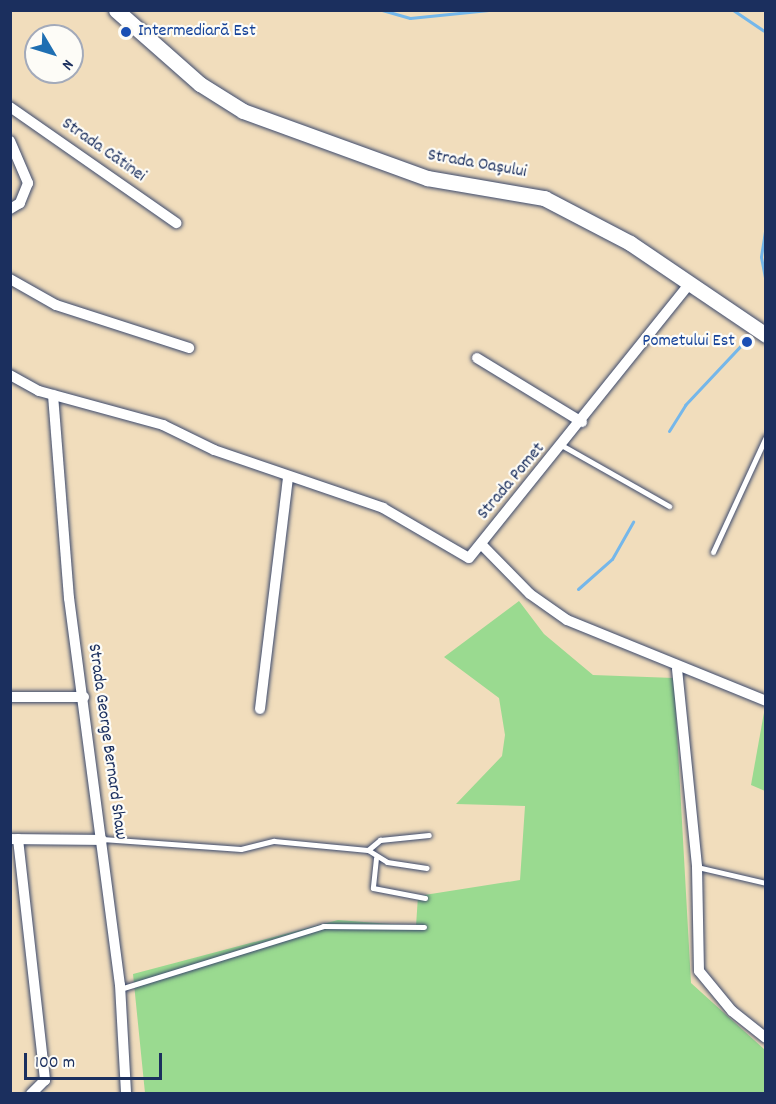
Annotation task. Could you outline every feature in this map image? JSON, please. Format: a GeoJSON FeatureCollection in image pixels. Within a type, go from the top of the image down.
{"type":"FeatureCollection","features":[{"type":"Feature","properties":{"kind":"main road","name":"Strada Oașului"},"geometry":{"type":"LineString","coordinates":[[116,10],[200,84],[243,111],[427,178],[543,198],[630,243],[765,335]]}},
{"type":"Feature","properties":{"kind":"street","name":"Strada Cătinei"},"geometry":{"type":"LineString","coordinates":[[10,107],[176,223]]}},
{"type":"Feature","properties":{"kind":"street"},"geometry":{"type":"LineString","coordinates":[[10,141],[28,183],[24,195],[10,209]]}},
{"type":"Feature","properties":{"kind":"street"},"geometry":{"type":"LineString","coordinates":[[10,279],[57,304],[189,348]]}},
{"type":"Feature","properties":{"kind":"street","name":"Strada Pomet"},"geometry":{"type":"LineString","coordinates":[[690,283],[563,446],[481,544],[548,608],[677,669],[765,701]]}},
{"type":"Feature","properties":{"kind":"street"},"geometry":{"type":"LineString","coordinates":[[477,358],[582,422]]}},
{"type":"Feature","properties":{"kind":"street"},"geometry":{"type":"LineString","coordinates":[[10,375],[53,395],[163,425],[288,477],[383,508],[469,558],[481,544]]}},
{"type":"Feature","properties":{"kind":"street","name":"Strada George Bernard Shaw"},"geometry":{"type":"LineString","coordinates":[[53,395],[69,598],[84,697],[120,989],[126,1094]]}},
{"type":"Feature","properties":{"kind":"street"},"geometry":{"type":"LineString","coordinates":[[260,709],[288,477]]}},
{"type":"Feature","properties":{"kind":"street"},"geometry":{"type":"LineString","coordinates":[[677,669],[697,867],[702,980],[765,1038]]}},
{"type":"Feature","properties":{"kind":"street"},"geometry":{"type":"LineString","coordinates":[[10,697],[84,697]]}},
{"type":"Feature","properties":{"kind":"street"},"geometry":{"type":"LineString","coordinates":[[31,1094],[45,1080],[14,839],[102,839]]}},
{"type":"Feature","properties":{"kind":"lane"},"geometry":{"type":"LineString","coordinates":[[713,552],[765,437]]}},
{"type":"Feature","properties":{"kind":"lane"},"geometry":{"type":"LineString","coordinates":[[563,446],[669,506]]}},
{"type":"Feature","properties":{"kind":"lane"},"geometry":{"type":"LineString","coordinates":[[368,850],[381,840],[429,835]]}},
{"type":"Feature","properties":{"kind":"lane"},"geometry":{"type":"LineString","coordinates":[[102,839],[240,849],[274,841],[368,850],[376,858],[427,868]]}},
{"type":"Feature","properties":{"kind":"lane"},"geometry":{"type":"LineString","coordinates":[[376,858],[373,888],[425,898]]}},
{"type":"Feature","properties":{"kind":"lane"},"geometry":{"type":"LineString","coordinates":[[697,867],[765,884]]}},
{"type":"Feature","properties":{"kind":"lane"},"geometry":{"type":"LineString","coordinates":[[120,989],[323,926],[424,927]]}},
{"type":"Feature","properties":{"kind":"green space"},"geometry":{"type":"Polygon","coordinates":[[[519,601],[544,634],[593,675],[674,678],[691,983],[765,1050],[765,1093],[145,1093],[133,974],[338,920],[416,926],[418,896],[520,880],[525,806],[456,804],[502,756],[505,735],[499,698],[444,657],[519,601]]]}},
{"type":"Feature","properties":{"kind":"green space"},"geometry":{"type":"Polygon","coordinates":[[[766,707],[765,791],[751,785],[766,707]]]}},
{"type":"Feature","properties":{"kind":"waterway"},"geometry":{"type":"LineString","coordinates":[[382,10],[410,18],[489,10]]}},
{"type":"Feature","properties":{"kind":"waterway"},"geometry":{"type":"LineString","coordinates":[[544,10],[565,10]]}},
{"type":"Feature","properties":{"kind":"waterway"},"geometry":{"type":"LineString","coordinates":[[733,10],[766,32]]}},
{"type":"Feature","properties":{"kind":"waterway"},"geometry":{"type":"LineString","coordinates":[[766,225],[761,257],[766,283]]}},
{"type":"Feature","properties":{"kind":"waterway"},"geometry":{"type":"LineString","coordinates":[[669,431],[685,405],[746,340]]}},
{"type":"Feature","properties":{"kind":"waterway"},"geometry":{"type":"LineString","coordinates":[[578,589],[612,559],[633,522]]}},
{"type":"Feature","properties":{"kind":"place","name":"Intermediară Est"},"geometry":{"type":"Point","coordinates":[126,32]}},
{"type":"Feature","properties":{"kind":"place","name":"Pometului Est"},"geometry":{"type":"Point","coordinates":[747,342]}}]}
